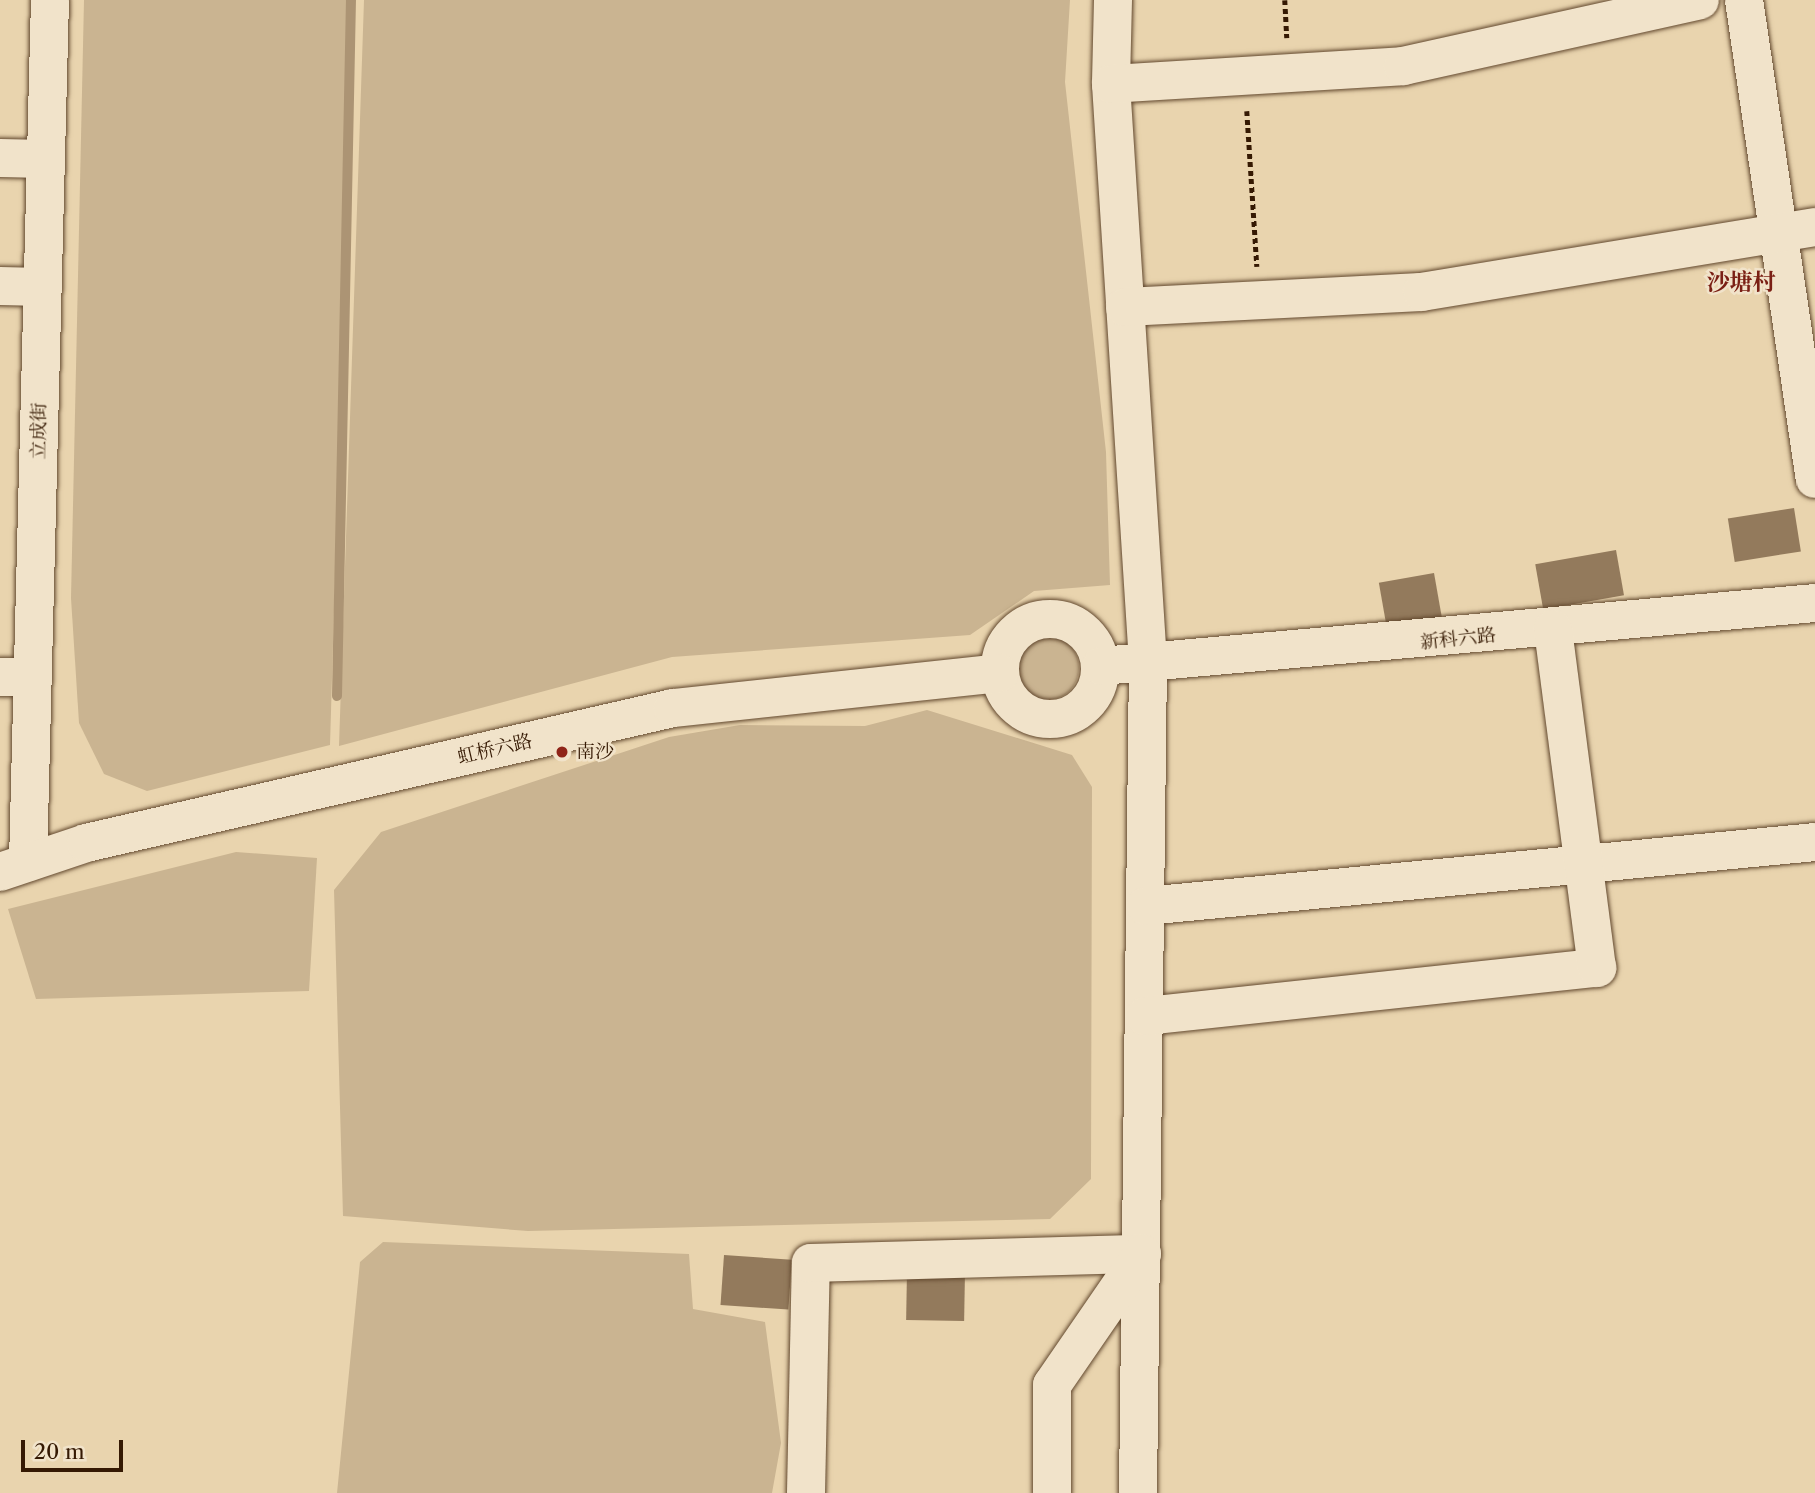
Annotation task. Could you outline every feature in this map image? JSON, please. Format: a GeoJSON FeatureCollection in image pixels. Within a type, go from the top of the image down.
{"type":"FeatureCollection","features":[{"type":"Feature","properties":{"kind":"street","name":"立成街"},"geometry":{"type":"LineString","coordinates":[[14,867],[16,677],[43,287],[50,0]]}},
{"type":"Feature","properties":{"kind":"street"},"geometry":{"type":"LineString","coordinates":[[1113,0],[1111,84],[1148,662],[1138,1493]]}},
{"type":"Feature","properties":{"kind":"street"},"geometry":{"type":"LineString","coordinates":[[1111,84],[1403,66],[1700,0]]}},
{"type":"Feature","properties":{"kind":"street"},"geometry":{"type":"LineString","coordinates":[[1744,0],[1815,479]]}},
{"type":"Feature","properties":{"kind":"street"},"geometry":{"type":"LineString","coordinates":[[0,158],[46,159]]}},
{"type":"Feature","properties":{"kind":"street"},"geometry":{"type":"LineString","coordinates":[[1125,307],[1422,292],[1815,227]]}},
{"type":"Feature","properties":{"kind":"street"},"geometry":{"type":"LineString","coordinates":[[0,286],[43,287]]}},
{"type":"Feature","properties":{"kind":"street","name":"新科六路"},"geometry":{"type":"LineString","coordinates":[[1101,666],[1553,629],[1815,603]]}},
{"type":"Feature","properties":{"kind":"street"},"geometry":{"type":"LineString","coordinates":[[1046,618],[1083,631],[1101,666],[1090,699],[1078,711],[1053,718],[1013,704],[999,673],[1012,637],[1046,618]]}},
{"type":"Feature","properties":{"kind":"street"},"geometry":{"type":"LineString","coordinates":[[1145,1016],[1597,968],[1553,629]]}},
{"type":"Feature","properties":{"kind":"street","name":"虹桥六路"},"geometry":{"type":"LineString","coordinates":[[14,867],[673,708],[999,673]]}},
{"type":"Feature","properties":{"kind":"street"},"geometry":{"type":"LineString","coordinates":[[1146,906],[1815,842]]}},
{"type":"Feature","properties":{"kind":"street"},"geometry":{"type":"LineString","coordinates":[[806,1493],[811,1263],[1142,1254]]}},
{"type":"Feature","properties":{"kind":"street"},"geometry":{"type":"LineString","coordinates":[[1052,1493],[1052,1385],[1142,1254]]}},
{"type":"Feature","properties":{"kind":"path"},"geometry":{"type":"LineString","coordinates":[[1245,75],[1259,300]]}},
{"type":"Feature","properties":{"kind":"shaded area"},"geometry":{"type":"Polygon","coordinates":[[[84,0],[352,0],[330,745],[147,791],[104,774],[79,723],[71,598],[84,0]]]}},
{"type":"Feature","properties":{"kind":"shaded area"},"geometry":{"type":"Polygon","coordinates":[[[364,0],[1070,0],[1065,82],[1106,452],[1110,585],[1034,591],[970,635],[672,657],[339,746],[364,0]]]}},
{"type":"Feature","properties":{"kind":"shaded area"},"geometry":{"type":"Polygon","coordinates":[[[1047,636],[1065,642],[1073,650],[1079,668],[1073,686],[1065,694],[1047,700],[1029,694],[1021,686],[1015,668],[1021,650],[1029,642],[1047,636]]]}},
{"type":"Feature","properties":{"kind":"shaded area"},"geometry":{"type":"Polygon","coordinates":[[[927,710],[1072,755],[1092,787],[1091,1179],[1050,1219],[528,1231],[343,1216],[334,890],[381,832],[669,737],[740,725],[865,726],[927,710]]]}},
{"type":"Feature","properties":{"kind":"shaded area"},"geometry":{"type":"Polygon","coordinates":[[[236,852],[317,858],[309,991],[36,999],[8,909],[236,852]]]}},
{"type":"Feature","properties":{"kind":"shaded area"},"geometry":{"type":"Polygon","coordinates":[[[383,1242],[689,1254],[693,1309],[765,1322],[781,1443],[772,1493],[337,1493],[360,1262],[383,1242]]]}},
{"type":"Feature","properties":{"kind":"building"},"geometry":{"type":"Polygon","coordinates":[[[1794,508],[1801,551],[1735,562],[1728,518],[1794,508]]]}},
{"type":"Feature","properties":{"kind":"building"},"geometry":{"type":"Polygon","coordinates":[[[1616,550],[1624,595],[1543,610],[1535,564],[1616,550]]]}},
{"type":"Feature","properties":{"kind":"building"},"geometry":{"type":"Polygon","coordinates":[[[1434,573],[1442,619],[1387,629],[1379,583],[1434,573]]]}},
{"type":"Feature","properties":{"kind":"building"},"geometry":{"type":"Polygon","coordinates":[[[724,1255],[792,1260],[788,1310],[721,1305],[724,1255]]]}},
{"type":"Feature","properties":{"kind":"building"},"geometry":{"type":"Polygon","coordinates":[[[907,1270],[965,1271],[964,1321],[906,1320],[907,1270]]]}},
{"type":"Feature","properties":{"kind":"waterway"},"geometry":{"type":"LineString","coordinates":[[337,696],[351,0]]}},
{"type":"Feature","properties":{"kind":"place","name":"南沙"},"geometry":{"type":"Point","coordinates":[562,752]}},
{"type":"Feature","properties":{"kind":"district","name":"沙塘村"},"geometry":{"type":"Point","coordinates":[1741,282]}}]}
